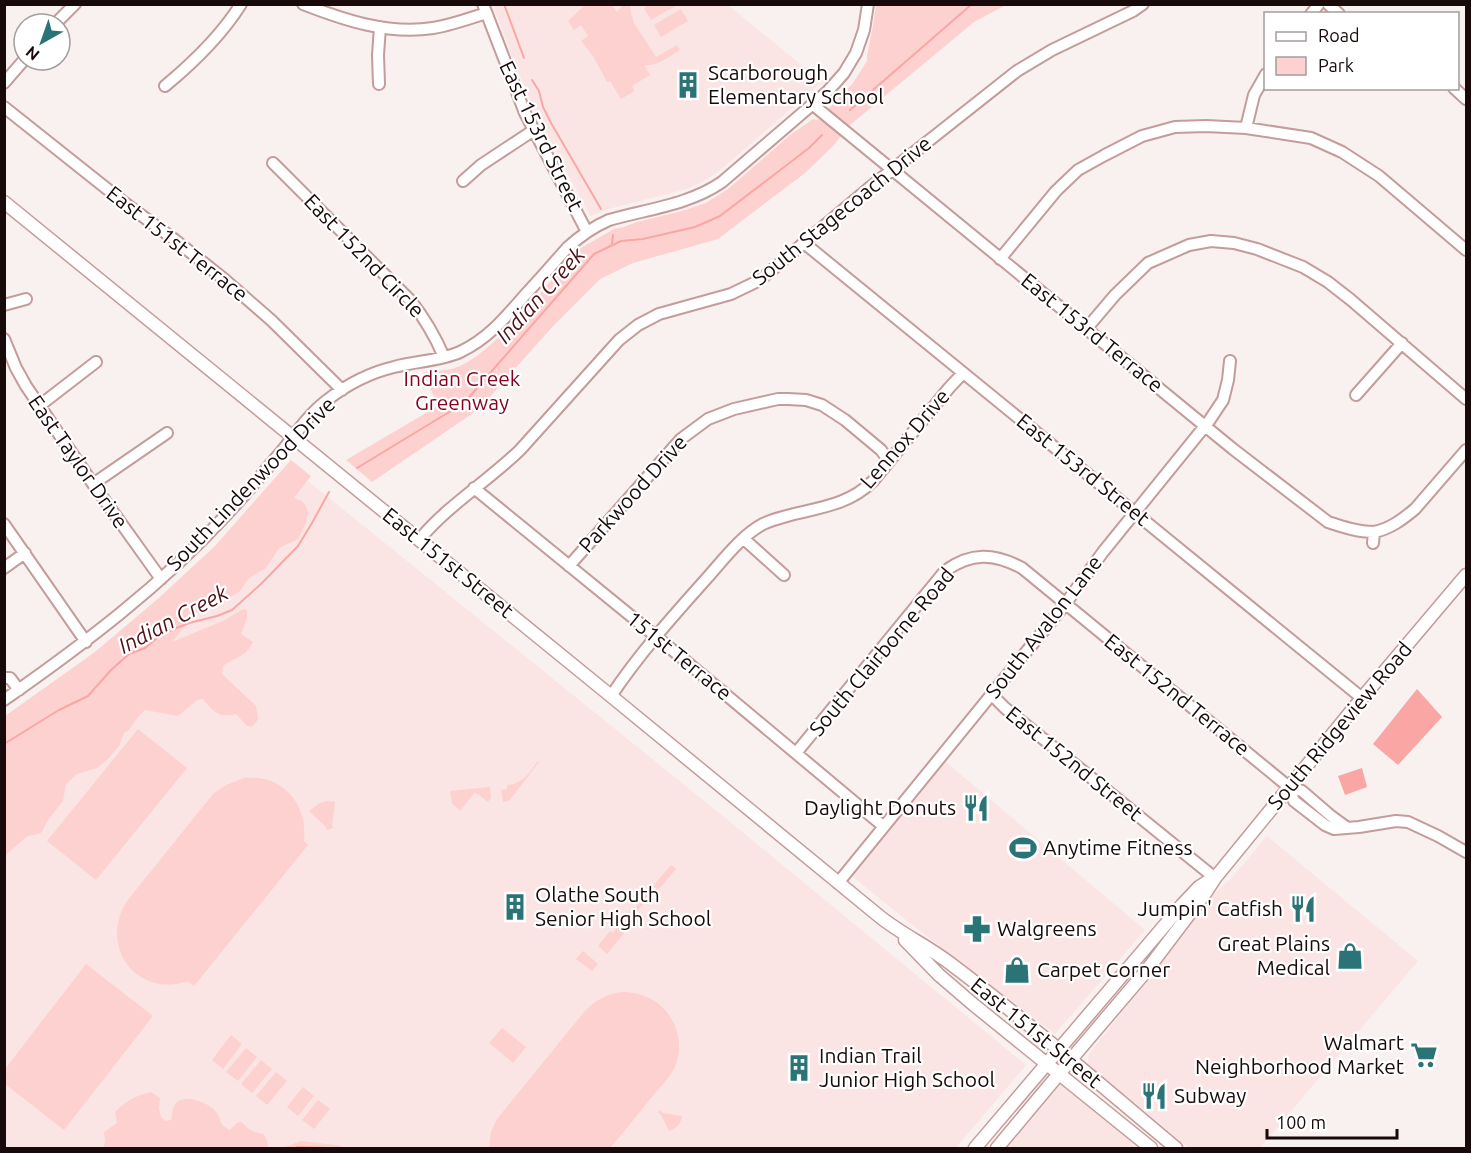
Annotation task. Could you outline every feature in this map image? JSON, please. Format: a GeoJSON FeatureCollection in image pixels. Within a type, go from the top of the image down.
{"type":"FeatureCollection","features":[{"type":"Feature","properties":{"kind":"main road","name":"East 151st Street"},"geometry":{"type":"LineString","coordinates":[[4,202],[890,925],[939,975],[1151,1149]]}},
{"type":"Feature","properties":{"kind":"main road","name":"South Ridgeview Road"},"geometry":{"type":"LineString","coordinates":[[998,1149],[1147,970],[1215,878],[1289,787],[1467,575]]}},
{"type":"Feature","properties":{"kind":"main road","name":"South Ridgeview Road"},"geometry":{"type":"LineString","coordinates":[[975,1149],[1199,887],[1215,878]]}},
{"type":"Feature","properties":{"kind":"main road","name":"East 151st Street"},"geometry":{"type":"LineString","coordinates":[[890,925],[949,962],[1059,1050],[1176,1149]]}},
{"type":"Feature","properties":{"kind":"street"},"geometry":{"type":"LineString","coordinates":[[165,86],[204,51],[241,4]]}},
{"type":"Feature","properties":{"kind":"street"},"geometry":{"type":"LineString","coordinates":[[303,4],[344,18],[398,30],[449,25],[484,9]]}},
{"type":"Feature","properties":{"kind":"street","name":"South Stagecoach Drive"},"geometry":{"type":"LineString","coordinates":[[419,540],[443,515],[507,463],[619,340],[631,330],[668,310],[745,289],[769,273],[868,189],[1017,71],[1052,50],[1143,4]]}},
{"type":"Feature","properties":{"kind":"street","name":"South Lindenwood Drive"},"geometry":{"type":"LineString","coordinates":[[5,698],[86,642],[161,579],[227,514],[319,408],[342,390],[375,373],[459,353],[476,344],[490,333],[567,248],[587,232],[609,220],[683,201],[704,193],[722,182],[844,73],[856,53],[864,30],[866,5]]}},
{"type":"Feature","properties":{"kind":"street","name":"East 153rd Street"},"geometry":{"type":"LineString","coordinates":[[484,9],[516,93],[587,232]]}},
{"type":"Feature","properties":{"kind":"street"},"geometry":{"type":"LineString","coordinates":[[379,84],[380,27]]}},
{"type":"Feature","properties":{"kind":"street"},"geometry":{"type":"LineString","coordinates":[[1246,128],[1254,95],[1264,78]]}},
{"type":"Feature","properties":{"kind":"street","name":"East 153rd Terrace"},"geometry":{"type":"LineString","coordinates":[[812,104],[1205,426],[1328,522],[1365,532],[1374,538],[1415,508],[1467,450]]}},
{"type":"Feature","properties":{"kind":"street","name":"East 151st Terrace"},"geometry":{"type":"LineString","coordinates":[[4,106],[224,279],[271,320],[342,390]]}},
{"type":"Feature","properties":{"kind":"street"},"geometry":{"type":"LineString","coordinates":[[1000,259],[1056,191],[1078,170],[1142,136],[1175,127],[1206,126],[1246,128],[1311,138],[1342,152],[1379,176],[1467,250]]}},
{"type":"Feature","properties":{"kind":"street"},"geometry":{"type":"LineString","coordinates":[[463,181],[481,165],[534,130]]}},
{"type":"Feature","properties":{"kind":"street","name":"East 152nd Circle"},"geometry":{"type":"LineString","coordinates":[[273,163],[423,315],[444,357]]}},
{"type":"Feature","properties":{"kind":"street"},"geometry":{"type":"LineString","coordinates":[[1087,328],[1115,295],[1148,263],[1189,245],[1211,241],[1234,243],[1257,249],[1303,267],[1328,282],[1467,399]]}},
{"type":"Feature","properties":{"kind":"street","name":"East 153rd Street"},"geometry":{"type":"LineString","coordinates":[[804,243],[1362,698]]}},
{"type":"Feature","properties":{"kind":"street"},"geometry":{"type":"LineString","coordinates":[[4,305],[26,298]]}},
{"type":"Feature","properties":{"kind":"street","name":"East Taylor Drive"},"geometry":{"type":"LineString","coordinates":[[4,339],[16,368],[39,406],[161,579]]}},
{"type":"Feature","properties":{"kind":"street"},"geometry":{"type":"LineString","coordinates":[[1356,395],[1402,343]]}},
{"type":"Feature","properties":{"kind":"street","name":"South Avalon Lane"},"geometry":{"type":"LineString","coordinates":[[838,883],[1066,603],[1103,552],[1205,426],[1223,400],[1230,361]]}},
{"type":"Feature","properties":{"kind":"street"},"geometry":{"type":"LineString","coordinates":[[39,406],[96,362]]}},
{"type":"Feature","properties":{"kind":"street","name":"Lennox Drive"},"geometry":{"type":"LineString","coordinates":[[611,696],[623,677],[656,637],[728,554],[755,528],[772,520],[828,506],[852,497],[865,489],[963,373]]}},
{"type":"Feature","properties":{"kind":"street","name":"Parkwood Drive"},"geometry":{"type":"LineString","coordinates":[[569,566],[681,439],[708,419],[734,410],[778,399],[806,400],[822,405],[872,442],[889,461]]}},
{"type":"Feature","properties":{"kind":"street"},"geometry":{"type":"LineString","coordinates":[[93,484],[167,433]]}},
{"type":"Feature","properties":{"kind":"street","name":"151st Terrace"},"geometry":{"type":"LineString","coordinates":[[474,488],[883,826]]}},
{"type":"Feature","properties":{"kind":"street"},"geometry":{"type":"LineString","coordinates":[[4,524],[86,642]]}},
{"type":"Feature","properties":{"kind":"street"},"geometry":{"type":"LineString","coordinates":[[744,539],[784,575]]}},
{"type":"Feature","properties":{"kind":"street"},"geometry":{"type":"LineString","coordinates":[[4,568],[25,553]]}},
{"type":"Feature","properties":{"kind":"street","name":"South Clairborne Road"},"geometry":{"type":"LineString","coordinates":[[796,753],[939,578],[953,566],[975,557],[1002,558],[1022,567],[1066,603]]}},
{"type":"Feature","properties":{"kind":"street","name":"East 152nd Terrace"},"geometry":{"type":"LineString","coordinates":[[1066,603],[1289,787],[1294,801],[1325,825],[1334,829],[1396,821],[1408,822],[1467,852]]}},
{"type":"Feature","properties":{"kind":"street"},"geometry":{"type":"LineString","coordinates":[[4,678],[10,678],[19,690]]}},
{"type":"Feature","properties":{"kind":"street","name":"East 152nd Street"},"geometry":{"type":"LineString","coordinates":[[991,694],[1014,716],[1215,878]]}},
{"type":"Feature","properties":{"kind":"shaded area"},"geometry":{"type":"Polygon","coordinates":[[[493,5],[728,5],[822,82],[718,172],[702,182],[687,189],[612,208],[590,216],[537,116],[493,5]]]}},
{"type":"Feature","properties":{"kind":"shaded area"},"geometry":{"type":"Polygon","coordinates":[[[308,481],[718,812],[1026,1065],[956,1148],[5,1148],[5,840],[308,481]]]}},
{"type":"Feature","properties":{"kind":"shaded area"},"geometry":{"type":"Polygon","coordinates":[[[1417,689],[1442,717],[1398,765],[1373,744],[1417,689]]]}},
{"type":"Feature","properties":{"kind":"shaded area"},"geometry":{"type":"Polygon","coordinates":[[[940,757],[1145,930],[1055,1034],[847,872],[940,757]]]}},
{"type":"Feature","properties":{"kind":"shaded area"},"geometry":{"type":"Polygon","coordinates":[[[1362,768],[1367,787],[1345,795],[1338,776],[1362,768]]]}},
{"type":"Feature","properties":{"kind":"shaded area"},"geometry":{"type":"Polygon","coordinates":[[[1267,836],[1418,961],[1260,1148],[1189,1148],[1091,1067],[1088,1063],[1089,1054],[1217,891],[1230,880],[1267,836]]]}},
{"type":"Feature","properties":{"kind":"shaded area"},"geometry":{"type":"Polygon","coordinates":[[[1059,1074],[1151,1148],[997,1148],[1059,1074]]]}},
{"type":"Feature","properties":{"kind":"green space"},"geometry":{"type":"Polygon","coordinates":[[[650,4],[677,5],[651,20],[644,8],[650,4]]]}},
{"type":"Feature","properties":{"kind":"green space"},"geometry":{"type":"Polygon","coordinates":[[[585,5],[612,5],[617,12],[623,5],[630,5],[634,23],[656,57],[677,45],[680,50],[658,63],[644,65],[650,75],[632,86],[633,92],[621,99],[610,81],[607,82],[593,56],[581,41],[588,36],[581,25],[574,30],[568,21],[585,5]]]}},
{"type":"Feature","properties":{"kind":"green space","name":"Indian Creek Greenway"},"geometry":{"type":"Polygon","coordinates":[[[876,5],[1006,5],[974,22],[850,125],[833,146],[805,173],[718,239],[633,263],[600,279],[554,325],[479,409],[372,482],[346,460],[438,406],[423,372],[452,369],[480,354],[504,333],[581,248],[614,229],[706,203],[728,189],[790,135],[813,119],[818,120],[853,83],[867,61],[876,5]]]}},
{"type":"Feature","properties":{"kind":"green space"},"geometry":{"type":"Polygon","coordinates":[[[681,9],[688,21],[661,37],[654,25],[681,9]]]}},
{"type":"Feature","properties":{"kind":"green space"},"geometry":{"type":"Polygon","coordinates":[[[291,460],[311,476],[294,498],[302,501],[308,513],[298,539],[279,548],[266,568],[249,578],[240,591],[229,598],[214,600],[212,594],[172,642],[245,609],[247,618],[241,634],[253,642],[244,654],[223,666],[222,674],[256,706],[258,719],[255,724],[251,727],[246,725],[236,714],[217,713],[203,699],[197,700],[178,716],[145,710],[124,733],[119,746],[107,760],[97,768],[77,774],[66,784],[63,801],[41,833],[26,837],[7,854],[5,861],[5,716],[95,652],[160,597],[215,546],[291,460]]]}},
{"type":"Feature","properties":{"kind":"green space"},"geometry":{"type":"Polygon","coordinates":[[[138,729],[187,768],[96,880],[47,841],[138,729]]]}},
{"type":"Feature","properties":{"kind":"green space"},"geometry":{"type":"Polygon","coordinates":[[[538,761],[509,801],[503,802],[501,790],[521,780],[538,761]]]}},
{"type":"Feature","properties":{"kind":"green space"},"geometry":{"type":"Polygon","coordinates":[[[244,778],[270,781],[281,786],[290,794],[302,815],[304,841],[308,845],[194,986],[188,981],[170,985],[153,982],[139,975],[127,965],[120,951],[117,935],[119,918],[127,901],[213,794],[226,785],[244,778]]]}},
{"type":"Feature","properties":{"kind":"green space"},"geometry":{"type":"Polygon","coordinates":[[[490,787],[491,798],[488,802],[475,792],[460,811],[452,803],[450,791],[490,787]]]}},
{"type":"Feature","properties":{"kind":"green space"},"geometry":{"type":"Polygon","coordinates":[[[327,801],[335,802],[333,828],[327,830],[309,811],[327,801]]]}},
{"type":"Feature","properties":{"kind":"green space"},"geometry":{"type":"Polygon","coordinates":[[[671,865],[676,869],[658,890],[653,886],[671,865]]]}},
{"type":"Feature","properties":{"kind":"green space"},"geometry":{"type":"Polygon","coordinates":[[[650,890],[653,892],[635,914],[629,927],[625,927],[622,924],[650,890]]]}},
{"type":"Feature","properties":{"kind":"green space"},"geometry":{"type":"Polygon","coordinates":[[[621,926],[625,932],[607,954],[598,946],[610,931],[613,933],[617,927],[621,926]]]}},
{"type":"Feature","properties":{"kind":"green space"},"geometry":{"type":"Polygon","coordinates":[[[583,951],[598,964],[592,971],[576,959],[583,951]]]}},
{"type":"Feature","properties":{"kind":"green space"},"geometry":{"type":"Polygon","coordinates":[[[86,964],[153,1016],[64,1130],[5,1084],[5,1069],[86,964]]]}},
{"type":"Feature","properties":{"kind":"green space"},"geometry":{"type":"Polygon","coordinates":[[[625,992],[650,998],[665,1010],[677,1032],[679,1052],[674,1069],[668,1078],[610,1148],[489,1148],[491,1132],[497,1119],[584,1012],[603,997],[625,992]]]}},
{"type":"Feature","properties":{"kind":"green space"},"geometry":{"type":"Polygon","coordinates":[[[502,1028],[526,1047],[513,1063],[489,1043],[502,1028]]]}},
{"type":"Feature","properties":{"kind":"green space"},"geometry":{"type":"Polygon","coordinates":[[[231,1035],[242,1044],[223,1069],[212,1060],[231,1035]]]}},
{"type":"Feature","properties":{"kind":"green space"},"geometry":{"type":"Polygon","coordinates":[[[246,1048],[257,1057],[238,1081],[226,1072],[246,1048]]]}},
{"type":"Feature","properties":{"kind":"green space"},"geometry":{"type":"Polygon","coordinates":[[[261,1060],[272,1069],[252,1093],[241,1084],[261,1060]]]}},
{"type":"Feature","properties":{"kind":"green space"},"geometry":{"type":"Polygon","coordinates":[[[276,1072],[287,1081],[267,1105],[256,1096],[276,1072]]]}},
{"type":"Feature","properties":{"kind":"green space"},"geometry":{"type":"Polygon","coordinates":[[[303,1087],[314,1096],[298,1116],[287,1107],[303,1087]]]}},
{"type":"Feature","properties":{"kind":"green space"},"geometry":{"type":"Polygon","coordinates":[[[151,1092],[160,1098],[161,1117],[166,1121],[171,1120],[173,1108],[178,1102],[195,1100],[212,1108],[226,1128],[230,1130],[241,1122],[249,1129],[264,1135],[268,1145],[266,1148],[106,1148],[104,1132],[117,1123],[115,1112],[132,1099],[151,1092]]]}},
{"type":"Feature","properties":{"kind":"green space"},"geometry":{"type":"Polygon","coordinates":[[[318,1100],[330,1109],[314,1129],[302,1120],[318,1100]]]}},
{"type":"Feature","properties":{"kind":"green space"},"geometry":{"type":"Polygon","coordinates":[[[660,1110],[663,1113],[682,1116],[678,1126],[669,1131],[658,1112],[660,1110]]]}},
{"type":"Feature","properties":{"kind":"green space"},"geometry":{"type":"Polygon","coordinates":[[[301,1141],[336,1145],[348,1148],[282,1148],[301,1141]]]}},
{"type":"Feature","properties":{"kind":"waterway"},"geometry":{"type":"LineString","coordinates":[[504,4],[524,58]]}},
{"type":"Feature","properties":{"kind":"waterway","name":"Indian Creek"},"geometry":{"type":"LineString","coordinates":[[850,110],[972,4]]}},
{"type":"Feature","properties":{"kind":"waterway"},"geometry":{"type":"LineString","coordinates":[[532,80],[539,91],[543,107],[551,123],[601,209]]}},
{"type":"Feature","properties":{"kind":"waterway","name":"Indian Creek"},"geometry":{"type":"LineString","coordinates":[[357,468],[464,403],[594,254],[621,241],[643,239],[695,227],[720,216],[809,148],[822,135]]}},
{"type":"Feature","properties":{"kind":"waterway"},"geometry":{"type":"LineString","coordinates":[[612,244],[613,235]]}},
{"type":"Feature","properties":{"kind":"waterway","name":"Indian Creek"},"geometry":{"type":"LineString","coordinates":[[4,744],[59,710],[88,696],[129,654],[145,648],[162,634],[232,610],[298,546],[329,492]]}},
{"type":"Feature","properties":{"kind":"waterway"},"geometry":{"type":"LineString","coordinates":[[296,1148],[327,1148]]}},
{"type":"Feature","properties":{"kind":"place","name":"Scarborough Elementary School"},"geometry":{"type":"Point","coordinates":[688,85]}},
{"type":"Feature","properties":{"kind":"place","name":"Daylight Donuts"},"geometry":{"type":"Point","coordinates":[976,808]}},
{"type":"Feature","properties":{"kind":"place","name":"Anytime Fitness"},"geometry":{"type":"Point","coordinates":[1023,848]}},
{"type":"Feature","properties":{"kind":"place","name":"Olathe South Senior High School"},"geometry":{"type":"Point","coordinates":[515,907]}},
{"type":"Feature","properties":{"kind":"place","name":"Jumpin' Catfish"},"geometry":{"type":"Point","coordinates":[1303,909]}},
{"type":"Feature","properties":{"kind":"place","name":"Walgreens"},"geometry":{"type":"Point","coordinates":[977,929]}},
{"type":"Feature","properties":{"kind":"place","name":"Great Plains Medical"},"geometry":{"type":"Point","coordinates":[1350,956]}},
{"type":"Feature","properties":{"kind":"place","name":"Carpet Corner"},"geometry":{"type":"Point","coordinates":[1017,970]}},
{"type":"Feature","properties":{"kind":"place","name":"Walmart Neighborhood Market"},"geometry":{"type":"Point","coordinates":[1424,1055]}},
{"type":"Feature","properties":{"kind":"place","name":"Indian Trail Junior High School"},"geometry":{"type":"Point","coordinates":[799,1068]}},
{"type":"Feature","properties":{"kind":"place","name":"Subway"},"geometry":{"type":"Point","coordinates":[1154,1096]}}]}
